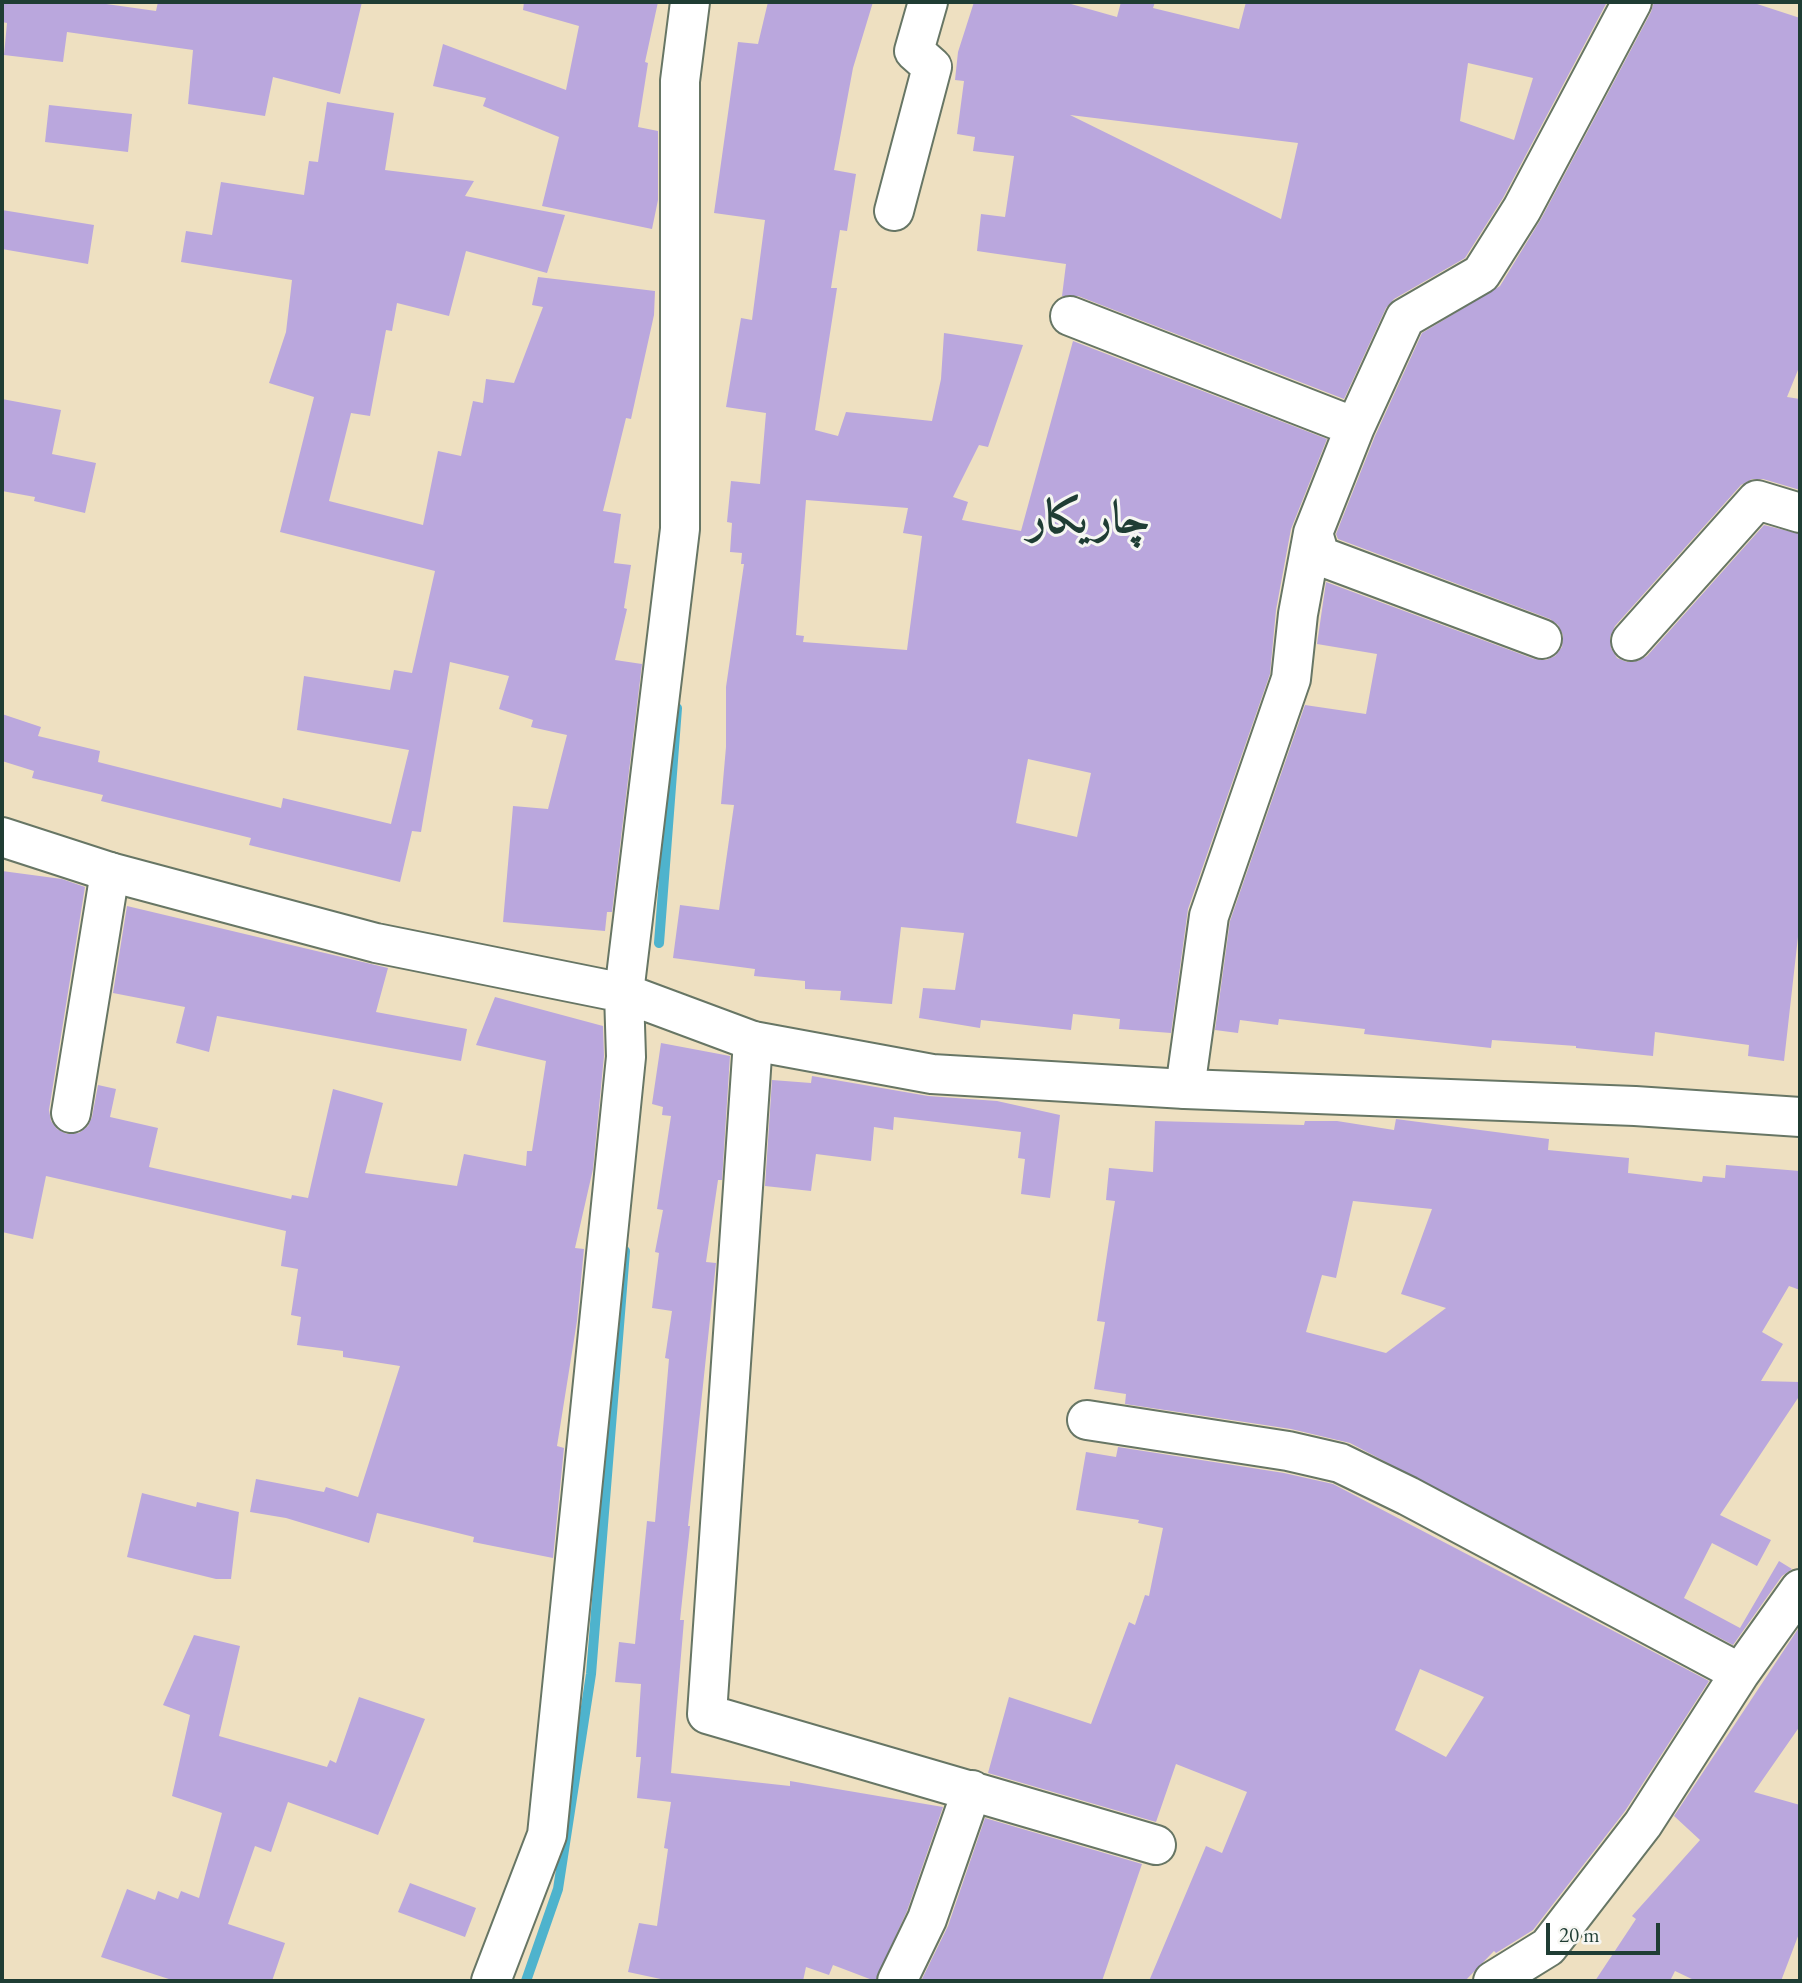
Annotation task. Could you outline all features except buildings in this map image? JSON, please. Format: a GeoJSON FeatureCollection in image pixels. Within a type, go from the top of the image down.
{"type":"FeatureCollection","features":[{"type":"Feature","properties":{"kind":"street"},"geometry":{"type":"LineString","coordinates":[[491,1981],[547,1835],[626,1058],[624,993],[680,529],[680,81],[690,2]]}},
{"type":"Feature","properties":{"kind":"street"},"geometry":{"type":"LineString","coordinates":[[894,211],[932,67],[914,51],[928,2]]}},
{"type":"Feature","properties":{"kind":"street"},"geometry":{"type":"LineString","coordinates":[[1185,1089],[1209,916],[1291,679],[1298,614],[1312,533],[1355,428],[1405,318],[1481,274],[1522,209],[1632,2]]}},
{"type":"Feature","properties":{"kind":"street"},"geometry":{"type":"LineString","coordinates":[[1070,316],[1355,428]]}},
{"type":"Feature","properties":{"kind":"street"},"geometry":{"type":"LineString","coordinates":[[1631,641],[1757,500],[1800,513]]}},
{"type":"Feature","properties":{"kind":"street"},"geometry":{"type":"LineString","coordinates":[[1312,533],[1320,556],[1542,639]]}},
{"type":"Feature","properties":{"kind":"street"},"geometry":{"type":"LineString","coordinates":[[2,837],[110,872],[376,943],[624,993],[753,1041],[932,1074],[1185,1089],[1635,1106],[1800,1117]]}},
{"type":"Feature","properties":{"kind":"street"},"geometry":{"type":"LineString","coordinates":[[71,1113],[110,872]]}},
{"type":"Feature","properties":{"kind":"street"},"geometry":{"type":"LineString","coordinates":[[753,1041],[707,1714],[1156,1845]]}},
{"type":"Feature","properties":{"kind":"street"},"geometry":{"type":"LineString","coordinates":[[1087,1420],[1288,1451],[1340,1463],[1420,1502],[1740,1673]]}},
{"type":"Feature","properties":{"kind":"street"},"geometry":{"type":"LineString","coordinates":[[1493,1981],[1548,1947],[1643,1824],[1740,1673],[1800,1589]]}},
{"type":"Feature","properties":{"kind":"street"},"geometry":{"type":"LineString","coordinates":[[897,1981],[927,1919],[972,1790]]}},
{"type":"Feature","properties":{"kind":"waterway"},"geometry":{"type":"LineString","coordinates":[[659,943],[677,708]]}},
{"type":"Feature","properties":{"kind":"waterway"},"geometry":{"type":"LineString","coordinates":[[526,1981],[558,1889],[591,1674],[625,1251]]}},
{"type":"Feature","properties":{"kind":"district","name":"چاریکار"},"geometry":{"type":"Point","coordinates":[1089,519]}}]}
